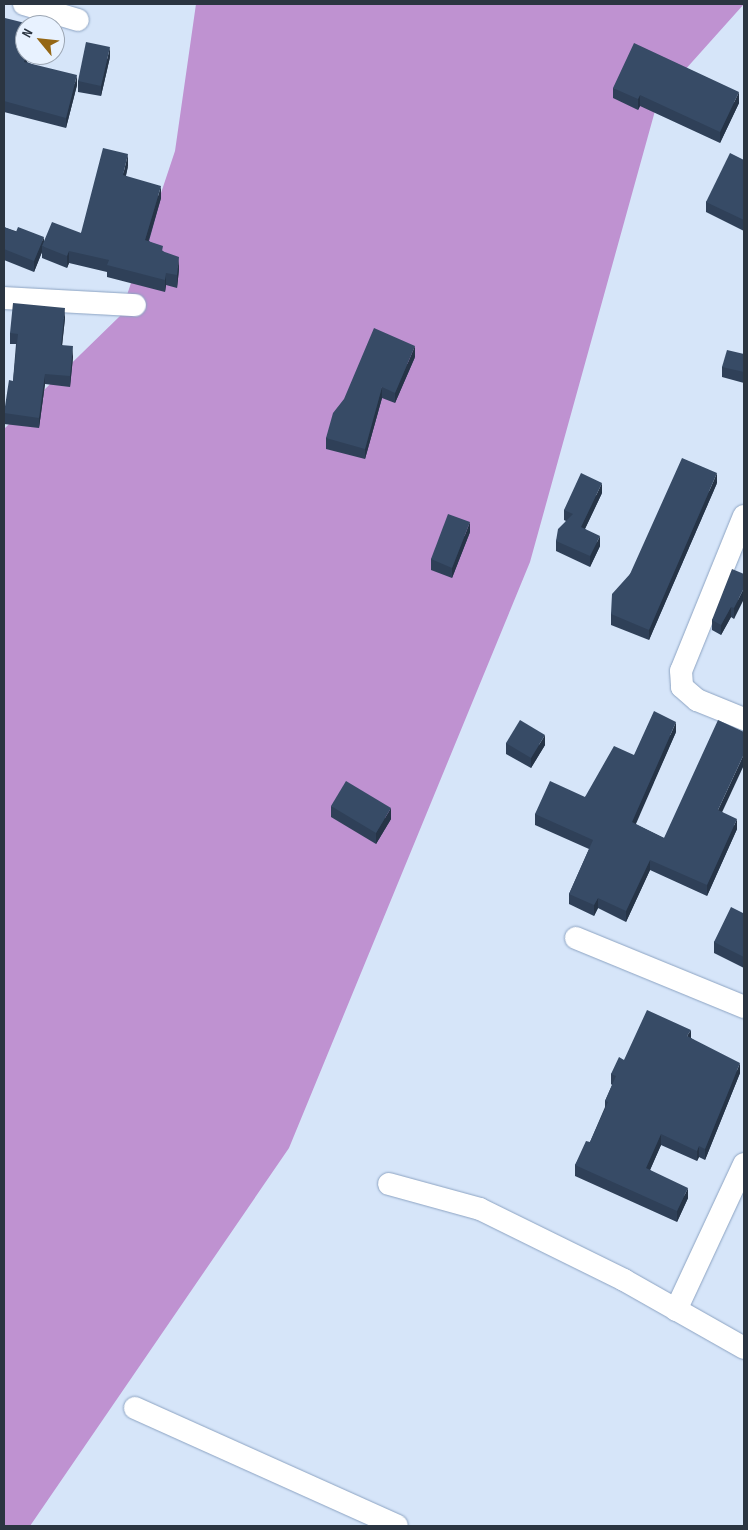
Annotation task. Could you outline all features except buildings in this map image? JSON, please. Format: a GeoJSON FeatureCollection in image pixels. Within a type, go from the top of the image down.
{"type":"FeatureCollection","features":[{"type":"Feature","properties":{"kind":"street"},"geometry":{"type":"LineString","coordinates":[[24,4],[78,20]]}},
{"type":"Feature","properties":{"kind":"street"},"geometry":{"type":"LineString","coordinates":[[4,298],[135,305]]}},
{"type":"Feature","properties":{"kind":"street"},"geometry":{"type":"LineString","coordinates":[[744,516],[681,671],[682,686],[697,700],[744,719]]}},
{"type":"Feature","properties":{"kind":"street"},"geometry":{"type":"LineString","coordinates":[[576,938],[744,1007]]}},
{"type":"Feature","properties":{"kind":"street"},"geometry":{"type":"LineString","coordinates":[[676,1310],[744,1164]]}},
{"type":"Feature","properties":{"kind":"street"},"geometry":{"type":"LineString","coordinates":[[389,1184],[480,1209],[616,1276],[744,1348]]}},
{"type":"Feature","properties":{"kind":"street"},"geometry":{"type":"LineString","coordinates":[[136,1408],[397,1526]]}},
{"type":"Feature","properties":{"kind":"shaded area"},"geometry":{"type":"Polygon","coordinates":[[[196,4],[744,4],[658,100],[530,562],[289,1148],[30,1526],[4,1526],[4,429],[120,316],[175,151],[196,4]]]}}]}
